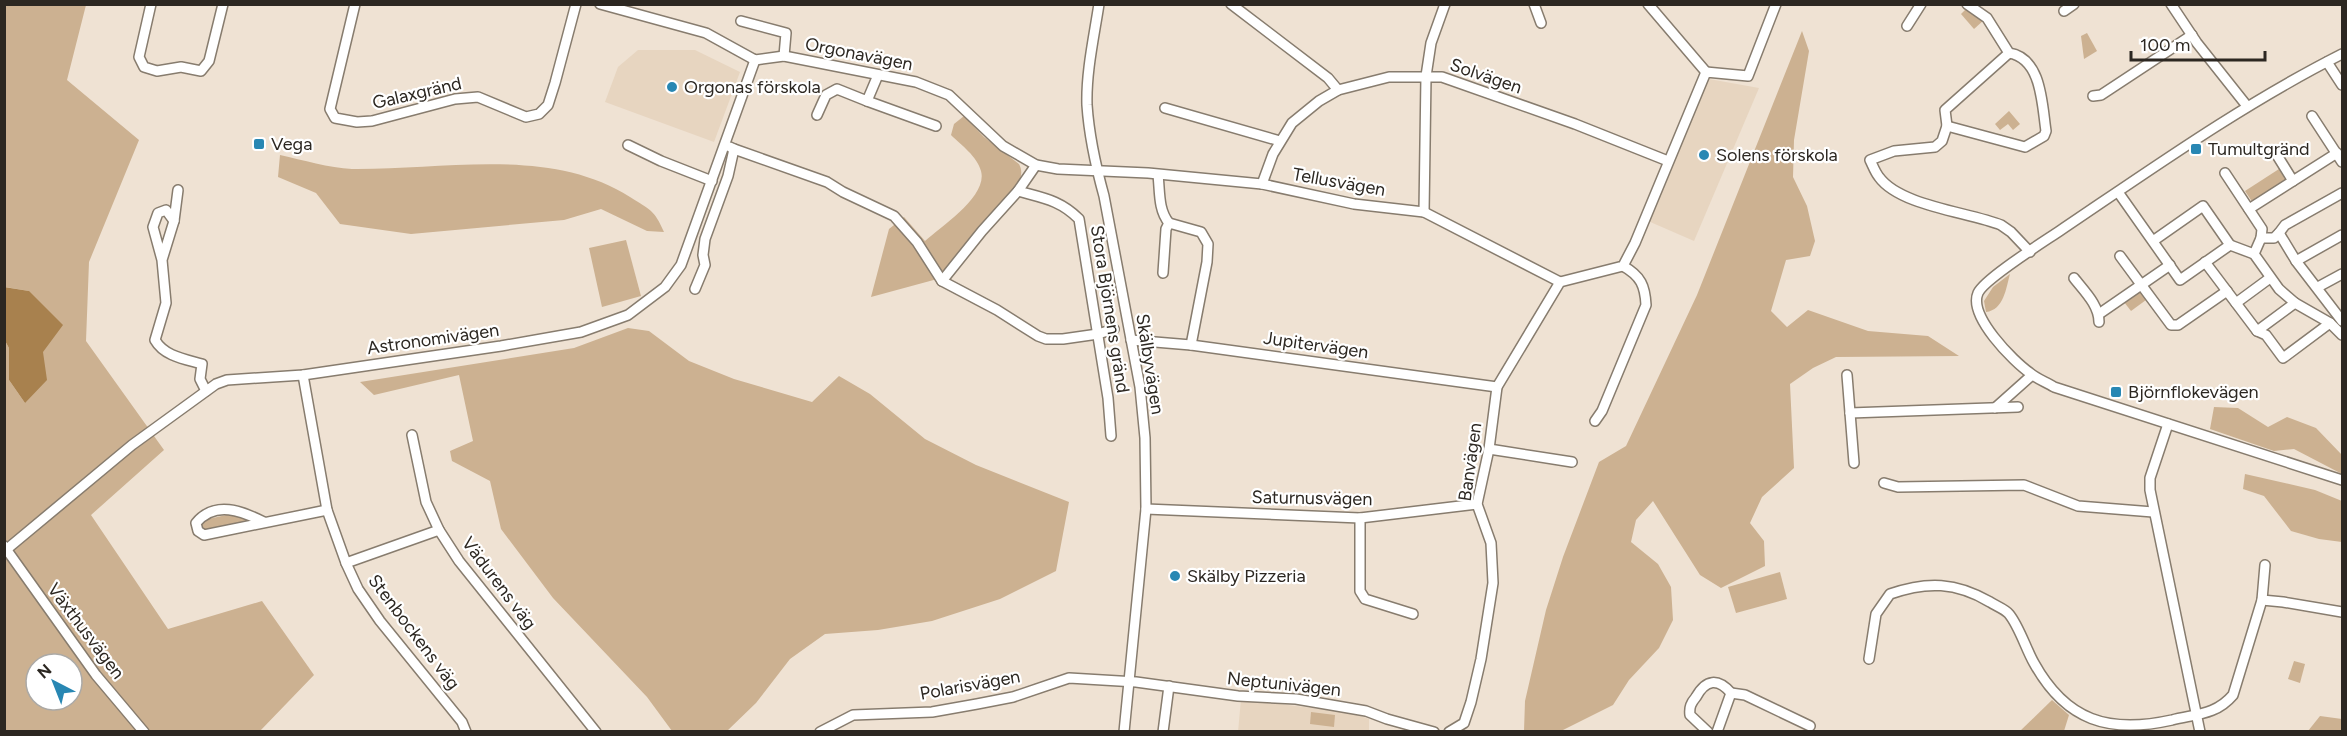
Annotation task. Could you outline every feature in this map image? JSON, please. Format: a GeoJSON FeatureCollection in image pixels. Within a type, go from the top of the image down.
{"type":"FeatureCollection","features":[{"type":"Feature","properties":{"kind":"street"},"geometry":{"type":"LineString","coordinates":[[151,4],[140,57],[144,67],[157,71],[181,68],[201,71],[209,62],[223,4]]}},
{"type":"Feature","properties":{"kind":"street","name":"Galaxgränd"},"geometry":{"type":"LineString","coordinates":[[355,4],[330,109],[335,118],[357,122],[405,113],[455,99],[478,98],[526,117],[539,114],[548,105],[576,4]]}},
{"type":"Feature","properties":{"kind":"street"},"geometry":{"type":"LineString","coordinates":[[600,4],[706,33],[755,60]]}},
{"type":"Feature","properties":{"kind":"street","name":"Skälbyvägen"},"geometry":{"type":"LineString","coordinates":[[1099,4],[1091,53],[1087,105],[1096,170],[1104,196],[1140,387],[1145,438],[1146,508],[1124,732]]}},
{"type":"Feature","properties":{"kind":"street"},"geometry":{"type":"LineString","coordinates":[[1231,4],[1329,78],[1338,90]]}},
{"type":"Feature","properties":{"kind":"street"},"geometry":{"type":"LineString","coordinates":[[1424,212],[1426,76],[1431,43],[1445,4]]}},
{"type":"Feature","properties":{"kind":"street"},"geometry":{"type":"LineString","coordinates":[[1534,4],[1541,24]]}},
{"type":"Feature","properties":{"kind":"street"},"geometry":{"type":"LineString","coordinates":[[1648,4],[1706,72],[1748,76],[1776,4]]}},
{"type":"Feature","properties":{"kind":"street"},"geometry":{"type":"LineString","coordinates":[[1907,26],[1921,4]]}},
{"type":"Feature","properties":{"kind":"street"},"geometry":{"type":"LineString","coordinates":[[1967,4],[1986,18],[2009,53]]}},
{"type":"Feature","properties":{"kind":"street"},"geometry":{"type":"LineString","coordinates":[[2064,11],[2074,4]]}},
{"type":"Feature","properties":{"kind":"street"},"geometry":{"type":"LineString","coordinates":[[2171,4],[2247,106]]}},
{"type":"Feature","properties":{"kind":"street"},"geometry":{"type":"LineString","coordinates":[[741,21],[786,33],[784,56]]}},
{"type":"Feature","properties":{"kind":"street"},"geometry":{"type":"LineString","coordinates":[[2093,96],[2101,95],[2192,35]]}},
{"type":"Feature","properties":{"kind":"street"},"geometry":{"type":"LineString","coordinates":[[1947,126],[2025,147],[2044,136],[2046,130],[2040,87],[2029,63],[2019,54],[2009,53],[1945,110],[1947,126],[1942,141],[1935,147],[1894,151],[1870,160],[1879,177],[1893,191],[1909,198],[2001,225],[2012,232],[2030,252]]}},
{"type":"Feature","properties":{"kind":"street"},"geometry":{"type":"LineString","coordinates":[[2343,54],[2247,106],[2118,192],[1982,288],[1977,301],[1978,313],[2005,350],[2032,375],[2054,387],[2343,480]]}},
{"type":"Feature","properties":{"kind":"street","name":"Orgonavägen"},"geometry":{"type":"LineString","coordinates":[[755,60],[784,56],[916,82],[949,95],[1003,146],[1036,165],[1058,169],[1096,170]]}},
{"type":"Feature","properties":{"kind":"street","name":"Astronomivägen"},"geometry":{"type":"LineString","coordinates":[[6,548],[132,445],[206,392],[227,380],[303,375],[501,346],[581,332],[628,315],[665,287],[681,265],[712,181],[729,147],[755,60]]}},
{"type":"Feature","properties":{"kind":"street"},"geometry":{"type":"LineString","coordinates":[[2327,62],[2343,84]]}},
{"type":"Feature","properties":{"kind":"street"},"geometry":{"type":"LineString","coordinates":[[1623,266],[1635,243],[1706,72]]}},
{"type":"Feature","properties":{"kind":"street"},"geometry":{"type":"LineString","coordinates":[[867,101],[878,75]]}},
{"type":"Feature","properties":{"kind":"street","name":"Solvägen"},"geometry":{"type":"LineString","coordinates":[[1262,184],[1280,141],[1292,123],[1319,101],[1338,90],[1389,77],[1442,77],[1575,124],[1668,161]]}},
{"type":"Feature","properties":{"kind":"street"},"geometry":{"type":"LineString","coordinates":[[817,115],[826,94],[837,89],[936,126]]}},
{"type":"Feature","properties":{"kind":"street"},"geometry":{"type":"LineString","coordinates":[[1166,108],[1280,141]]}},
{"type":"Feature","properties":{"kind":"street"},"geometry":{"type":"LineString","coordinates":[[2248,209],[2293,181],[2340,158],[2312,116]]}},
{"type":"Feature","properties":{"kind":"street"},"geometry":{"type":"LineString","coordinates":[[628,145],[712,181]]}},
{"type":"Feature","properties":{"kind":"street"},"geometry":{"type":"LineString","coordinates":[[695,289],[705,265],[703,255],[705,239],[728,176],[729,147],[827,182],[894,216],[917,242],[942,281],[1046,339],[1098,334],[1114,329]]}},
{"type":"Feature","properties":{"kind":"street"},"geometry":{"type":"LineString","coordinates":[[2275,152],[2293,181]]}},
{"type":"Feature","properties":{"kind":"street"},"geometry":{"type":"LineString","coordinates":[[942,281],[1018,191],[1036,165]]}},
{"type":"Feature","properties":{"kind":"street","name":"Tellusvägen"},"geometry":{"type":"LineString","coordinates":[[1096,170],[1262,184],[1354,204],[1424,212],[1560,282]]}},
{"type":"Feature","properties":{"kind":"street"},"geometry":{"type":"LineString","coordinates":[[2224,173],[2262,229],[2254,254]]}},
{"type":"Feature","properties":{"kind":"street"},"geometry":{"type":"LineString","coordinates":[[1158,175],[1162,214],[1169,223],[1201,232],[1208,244],[1207,262],[1191,345]]}},
{"type":"Feature","properties":{"kind":"street"},"geometry":{"type":"LineString","coordinates":[[162,260],[174,221],[178,190]]}},
{"type":"Feature","properties":{"kind":"street","name":"Stora Björnens gränd"},"geometry":{"type":"LineString","coordinates":[[1018,191],[1066,206],[1079,219],[1108,398],[1111,436]]}},
{"type":"Feature","properties":{"kind":"street"},"geometry":{"type":"LineString","coordinates":[[2118,192],[2180,280],[2230,245]]}},
{"type":"Feature","properties":{"kind":"street"},"geometry":{"type":"LineString","coordinates":[[2261,238],[2274,238],[2285,225],[2343,193]]}},
{"type":"Feature","properties":{"kind":"street"},"geometry":{"type":"LineString","coordinates":[[2153,241],[2203,206],[2230,245],[2254,254],[2270,278],[2295,303],[2330,323],[2343,335]]}},
{"type":"Feature","properties":{"kind":"street"},"geometry":{"type":"LineString","coordinates":[[174,221],[166,210],[158,213],[153,227],[162,260],[166,303],[155,340],[160,348],[168,353],[202,364],[200,379],[206,392]]}},
{"type":"Feature","properties":{"kind":"street"},"geometry":{"type":"LineString","coordinates":[[1163,273],[1166,229],[1169,223]]}},
{"type":"Feature","properties":{"kind":"street"},"geometry":{"type":"LineString","coordinates":[[2279,233],[2296,261],[2342,317]]}},
{"type":"Feature","properties":{"kind":"street"},"geometry":{"type":"LineString","coordinates":[[2296,261],[2343,235]]}},
{"type":"Feature","properties":{"kind":"street"},"geometry":{"type":"LineString","coordinates":[[2120,256],[2171,325],[2178,325],[2227,291]]}},
{"type":"Feature","properties":{"kind":"street"},"geometry":{"type":"LineString","coordinates":[[2205,262],[2257,331],[2266,335],[2283,358],[2330,323]]}},
{"type":"Feature","properties":{"kind":"street"},"geometry":{"type":"LineString","coordinates":[[2074,278],[2099,318],[2170,265]]}},
{"type":"Feature","properties":{"kind":"street"},"geometry":{"type":"LineString","coordinates":[[1560,282],[1623,266],[1630,269],[1645,287],[1646,305],[1602,411],[1595,421]]}},
{"type":"Feature","properties":{"kind":"street"},"geometry":{"type":"LineString","coordinates":[[2318,287],[2343,274]]}},
{"type":"Feature","properties":{"kind":"street"},"geometry":{"type":"LineString","coordinates":[[2236,303],[2270,278]]}},
{"type":"Feature","properties":{"kind":"street","name":"Banvägen"},"geometry":{"type":"LineString","coordinates":[[1449,732],[1464,723],[1471,702],[1481,659],[1493,583],[1491,543],[1477,504],[1489,449],[1497,387],[1560,282]]}},
{"type":"Feature","properties":{"kind":"street"},"geometry":{"type":"LineString","coordinates":[[2257,331],[2295,303]]}},
{"type":"Feature","properties":{"kind":"street","name":"Jupitervägen"},"geometry":{"type":"LineString","coordinates":[[1131,340],[1191,345],[1497,387]]}},
{"type":"Feature","properties":{"kind":"street","name":"Stenbockens väg"},"geometry":{"type":"LineString","coordinates":[[303,375],[327,510],[346,563],[358,589],[380,621],[462,722],[466,732]]}},
{"type":"Feature","properties":{"kind":"street"},"geometry":{"type":"LineString","coordinates":[[1847,375],[1854,463]]}},
{"type":"Feature","properties":{"kind":"street"},"geometry":{"type":"LineString","coordinates":[[1995,408],[2032,375]]}},
{"type":"Feature","properties":{"kind":"street"},"geometry":{"type":"LineString","coordinates":[[1850,413],[2018,407]]}},
{"type":"Feature","properties":{"kind":"street"},"geometry":{"type":"LineString","coordinates":[[2168,424],[2150,478],[2153,512],[2176,608],[2200,732]]}},
{"type":"Feature","properties":{"kind":"street","name":"Vädurens väg"},"geometry":{"type":"LineString","coordinates":[[412,435],[426,502],[439,530],[459,561],[596,732]]}},
{"type":"Feature","properties":{"kind":"street"},"geometry":{"type":"LineString","coordinates":[[1489,449],[1572,462]]}},
{"type":"Feature","properties":{"kind":"street"},"geometry":{"type":"LineString","coordinates":[[1884,483],[1898,488],[2024,485],[2078,506],[2153,512]]}},
{"type":"Feature","properties":{"kind":"street","name":"Saturnusvägen"},"geometry":{"type":"LineString","coordinates":[[1146,508],[1360,518],[1477,504]]}},
{"type":"Feature","properties":{"kind":"street"},"geometry":{"type":"LineString","coordinates":[[264,522],[242,511],[226,509],[202,515],[196,523],[198,531],[204,536],[327,510]]}},
{"type":"Feature","properties":{"kind":"street"},"geometry":{"type":"LineString","coordinates":[[1360,518],[1360,591],[1365,599],[1413,614]]}},
{"type":"Feature","properties":{"kind":"street"},"geometry":{"type":"LineString","coordinates":[[346,563],[439,530]]}},
{"type":"Feature","properties":{"kind":"street","name":"Växthusvägen"},"geometry":{"type":"LineString","coordinates":[[6,548],[96,675],[144,732]]}},
{"type":"Feature","properties":{"kind":"street"},"geometry":{"type":"LineString","coordinates":[[1869,659],[1876,614],[1890,594],[1925,585],[1948,586],[1971,591],[2009,614],[2048,686],[2068,707],[2089,719],[2112,724],[2152,724],[2213,711],[2224,705],[2233,695],[2262,600],[2265,565]]}},
{"type":"Feature","properties":{"kind":"street"},"geometry":{"type":"LineString","coordinates":[[2262,600],[2343,612]]}},
{"type":"Feature","properties":{"kind":"street","name":"Polarisvägen"},"geometry":{"type":"LineString","coordinates":[[820,732],[853,715],[932,712],[1013,698],[1069,678],[1128,681]]}},
{"type":"Feature","properties":{"kind":"street","name":"Neptunivägen"},"geometry":{"type":"LineString","coordinates":[[1128,681],[1238,696],[1296,699],[1366,711],[1434,732]]}},
{"type":"Feature","properties":{"kind":"street"},"geometry":{"type":"LineString","coordinates":[[1708,732],[1690,715],[1689,707],[1702,686],[1708,683],[1718,683],[1731,693],[1745,695],[1810,726]]}},
{"type":"Feature","properties":{"kind":"street"},"geometry":{"type":"LineString","coordinates":[[1163,732],[1170,686]]}},
{"type":"Feature","properties":{"kind":"street"},"geometry":{"type":"LineString","coordinates":[[1717,732],[1731,693]]}},
{"type":"Feature","properties":{"kind":"shaded area"},"geometry":{"type":"Polygon","coordinates":[[[5,5],[86,5],[67,80],[139,140],[89,262],[86,341],[164,450],[91,515],[168,629],[262,601],[314,675],[260,731],[5,731],[4,339],[9,348],[9,380],[25,403],[29,291],[5,287],[5,5]]]}},
{"type":"Feature","properties":{"kind":"shaded area"},"geometry":{"type":"Polygon","coordinates":[[[1967,8],[1984,20],[1974,29],[1961,14],[1967,8]]]}},
{"type":"Feature","properties":{"kind":"shaded area"},"geometry":{"type":"Polygon","coordinates":[[[1802,31],[1809,51],[1794,140],[1793,177],[1807,206],[1815,241],[1810,256],[1786,260],[1771,311],[1787,327],[1808,310],[1868,331],[1928,336],[1959,356],[1836,357],[1813,368],[1790,384],[1794,468],[1762,497],[1750,523],[1764,541],[1765,566],[1721,588],[1700,575],[1653,501],[1636,520],[1631,542],[1658,564],[1671,587],[1673,620],[1659,648],[1629,680],[1613,705],[1561,731],[1524,731],[1525,701],[1546,610],[1563,557],[1599,462],[1626,446],[1697,295],[1802,31]]]}},
{"type":"Feature","properties":{"kind":"shaded area"},"geometry":{"type":"Polygon","coordinates":[[[2087,33],[2097,51],[2084,59],[2081,36],[2087,33]]]}},
{"type":"Feature","properties":{"kind":"shaded area","name":"Orgonas förskola"},"geometry":{"type":"Polygon","coordinates":[[[638,50],[695,50],[740,72],[714,142],[605,102],[618,67],[638,50]]]}},
{"type":"Feature","properties":{"kind":"shaded area","name":"Solens förskola"},"geometry":{"type":"Polygon","coordinates":[[[1709,79],[1759,88],[1694,241],[1648,221],[1709,79]]]}},
{"type":"Feature","properties":{"kind":"shaded area"},"geometry":{"type":"Polygon","coordinates":[[[2009,111],[2020,124],[2013,130],[2008,124],[2000,130],[1995,124],[2009,111]]]}},
{"type":"Feature","properties":{"kind":"shaded area"},"geometry":{"type":"Polygon","coordinates":[[[964,116],[984,137],[1019,164],[1021,174],[1017,187],[941,278],[871,297],[889,229],[904,217],[925,241],[962,210],[978,190],[981,181],[979,166],[968,151],[951,135],[954,124],[964,116]]]}},
{"type":"Feature","properties":{"kind":"shaded area"},"geometry":{"type":"Polygon","coordinates":[[[280,155],[352,169],[495,164],[566,171],[599,181],[630,197],[651,211],[664,232],[647,231],[601,209],[564,220],[411,234],[340,224],[316,193],[278,177],[280,155]]]}},
{"type":"Feature","properties":{"kind":"shaded area"},"geometry":{"type":"Polygon","coordinates":[[[2279,169],[2286,181],[2253,203],[2245,191],[2279,169]]]}},
{"type":"Feature","properties":{"kind":"shaded area"},"geometry":{"type":"Polygon","coordinates":[[[626,240],[641,296],[602,307],[589,248],[626,240]]]}},
{"type":"Feature","properties":{"kind":"shaded area"},"geometry":{"type":"Polygon","coordinates":[[[2010,274],[2000,303],[1986,312],[1984,301],[1993,287],[2010,274]]]}},
{"type":"Feature","properties":{"kind":"shaded area"},"geometry":{"type":"Polygon","coordinates":[[[4,287],[29,291],[63,325],[43,352],[47,380],[25,403],[9,380],[9,348],[4,339],[4,287]]]}},
{"type":"Feature","properties":{"kind":"shaded area"},"geometry":{"type":"Polygon","coordinates":[[[2140,291],[2146,300],[2131,311],[2124,302],[2140,291]]]}},
{"type":"Feature","properties":{"kind":"shaded area"},"geometry":{"type":"Polygon","coordinates":[[[628,328],[649,331],[689,361],[734,379],[812,402],[839,376],[870,394],[925,439],[976,465],[1069,502],[1056,571],[1000,599],[932,621],[878,630],[825,634],[790,659],[756,703],[727,731],[672,731],[647,697],[553,598],[501,529],[490,481],[452,461],[450,451],[473,441],[459,375],[374,395],[360,382],[574,348],[628,328]]]}},
{"type":"Feature","properties":{"kind":"shaded area"},"geometry":{"type":"Polygon","coordinates":[[[2214,407],[2238,408],[2268,427],[2287,417],[2316,428],[2342,455],[2342,474],[2294,449],[2274,451],[2210,429],[2214,407]]]}},
{"type":"Feature","properties":{"kind":"shaded area"},"geometry":{"type":"Polygon","coordinates":[[[2245,474],[2315,490],[2342,501],[2342,542],[2319,539],[2291,531],[2264,496],[2243,489],[2245,474]]]}},
{"type":"Feature","properties":{"kind":"shaded area"},"geometry":{"type":"Polygon","coordinates":[[[235,513],[249,521],[205,533],[198,524],[204,520],[235,513]]]}},
{"type":"Feature","properties":{"kind":"shaded area"},"geometry":{"type":"Polygon","coordinates":[[[1780,572],[1787,599],[1736,613],[1728,587],[1780,572]]]}},
{"type":"Feature","properties":{"kind":"shaded area"},"geometry":{"type":"Polygon","coordinates":[[[2294,661],[2305,664],[2300,683],[2288,679],[2294,661]]]}},
{"type":"Feature","properties":{"kind":"shaded area"},"geometry":{"type":"Polygon","coordinates":[[[1241,699],[1352,713],[1369,719],[1369,731],[1238,732],[1241,699]]]}},
{"type":"Feature","properties":{"kind":"shaded area"},"geometry":{"type":"Polygon","coordinates":[[[2052,700],[2069,715],[2064,731],[2020,731],[2052,700]]]}},
{"type":"Feature","properties":{"kind":"shaded area"},"geometry":{"type":"Polygon","coordinates":[[[1311,712],[1335,715],[1334,727],[1310,724],[1311,712]]]}},
{"type":"Feature","properties":{"kind":"shaded area"},"geometry":{"type":"Polygon","coordinates":[[[2320,716],[2342,719],[2342,731],[2308,731],[2320,716]]]}},
{"type":"Feature","properties":{"kind":"place","name":"Orgonas förskola"},"geometry":{"type":"Point","coordinates":[672,87]}},
{"type":"Feature","properties":{"kind":"place","name":"Vega"},"geometry":{"type":"Point","coordinates":[259,144]}},
{"type":"Feature","properties":{"kind":"place","name":"Tumultgränd"},"geometry":{"type":"Point","coordinates":[2196,149]}},
{"type":"Feature","properties":{"kind":"place","name":"Solens förskola"},"geometry":{"type":"Point","coordinates":[1704,155]}},
{"type":"Feature","properties":{"kind":"place","name":"Björnflokevägen"},"geometry":{"type":"Point","coordinates":[2116,392]}},
{"type":"Feature","properties":{"kind":"place","name":"Skälby Pizzeria"},"geometry":{"type":"Point","coordinates":[1175,576]}}]}
